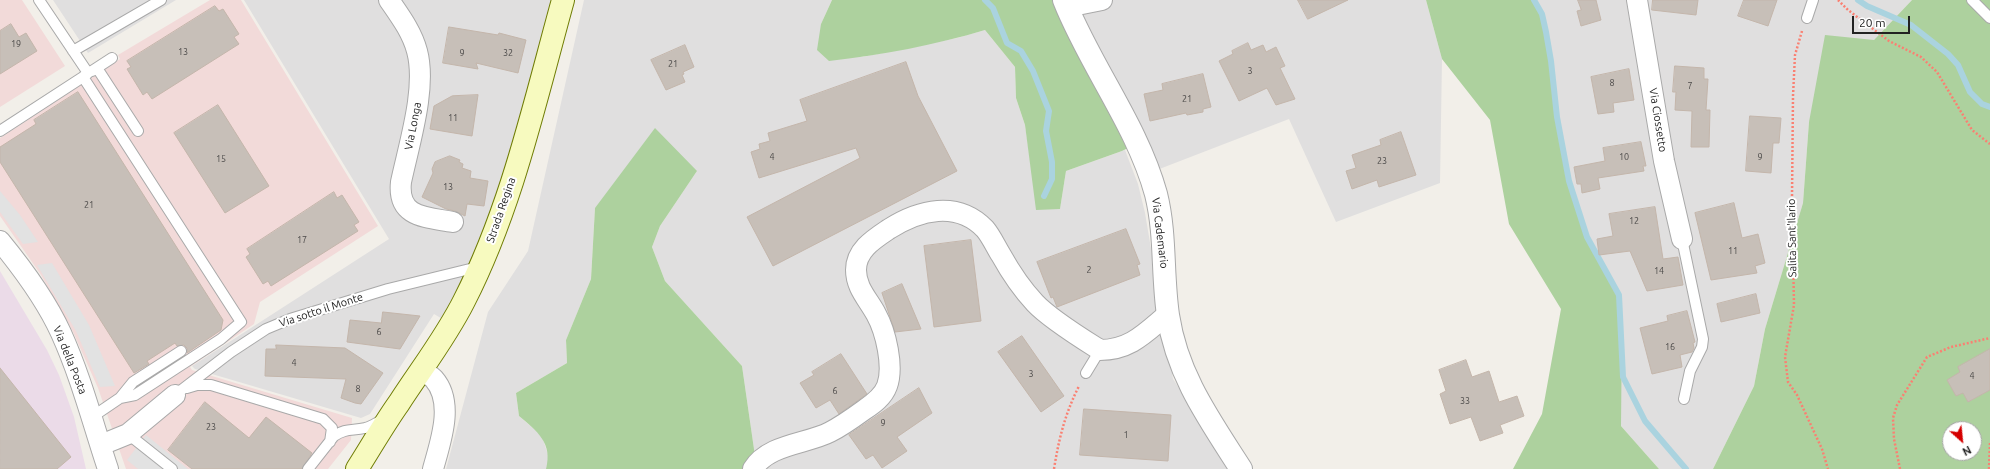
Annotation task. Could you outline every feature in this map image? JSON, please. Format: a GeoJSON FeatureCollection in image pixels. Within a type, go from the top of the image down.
{"type":"FeatureCollection","features":[{"type":"Feature","properties":{"kind":"main road","name":"Strada Regina"},"geometry":{"type":"LineString","coordinates":[[357,469],[398,403],[451,324],[480,266],[500,217],[524,139],[563,0]]}},
{"type":"Feature","properties":{"kind":"main road","name":"Strada Regina"},"geometry":{"type":"LineString","coordinates":[[340,469],[398,403]]}},
{"type":"Feature","properties":{"kind":"street","name":"Via Longa"},"geometry":{"type":"LineString","coordinates":[[389,0],[410,34],[417,52],[420,66],[418,100],[401,182],[400,193],[402,201],[412,212],[453,222]]}},
{"type":"Feature","properties":{"kind":"street"},"geometry":{"type":"LineString","coordinates":[[1066,4],[1102,0]]}},
{"type":"Feature","properties":{"kind":"street","name":"Via Ciossetto"},"geometry":{"type":"LineString","coordinates":[[1637,0],[1664,161],[1682,239]]}},
{"type":"Feature","properties":{"kind":"street","name":"Via Cademario"},"geometry":{"type":"LineString","coordinates":[[1066,4],[1136,144],[1156,194],[1164,240],[1168,314],[1173,343],[1189,385],[1241,469]]}},
{"type":"Feature","properties":{"kind":"street"},"geometry":{"type":"LineString","coordinates":[[753,469],[768,456],[789,444],[829,433],[878,400],[887,387],[890,366],[887,348],[877,315],[857,284],[856,269],[858,255],[871,241],[900,222],[921,212],[945,210],[970,216],[986,230],[1016,281],[1036,304],[1100,350],[1120,348],[1132,343],[1168,314]]}},
{"type":"Feature","properties":{"kind":"street","name":"Via della Posta"},"geometry":{"type":"LineString","coordinates":[[0,242],[20,266],[60,332],[75,366],[102,445],[108,468]]}},
{"type":"Feature","properties":{"kind":"street"},"geometry":{"type":"LineString","coordinates":[[421,370],[433,378],[443,398],[444,416],[442,435],[433,469]]}},
{"type":"Feature","properties":{"kind":"street","name":"Via sotto il Monte"},"geometry":{"type":"LineString","coordinates":[[102,445],[128,434],[175,395]]}},
{"type":"Feature","properties":{"kind":"lane"},"geometry":{"type":"LineString","coordinates":[[39,0],[73,52],[138,131]]}},
{"type":"Feature","properties":{"kind":"lane"},"geometry":{"type":"LineString","coordinates":[[73,52],[161,0]]}},
{"type":"Feature","properties":{"kind":"lane"},"geometry":{"type":"LineString","coordinates":[[1807,18],[1813,0]]}},
{"type":"Feature","properties":{"kind":"lane"},"geometry":{"type":"LineString","coordinates":[[1972,0],[1990,18]]}},
{"type":"Feature","properties":{"kind":"lane"},"geometry":{"type":"LineString","coordinates":[[0,131],[112,58]]}},
{"type":"Feature","properties":{"kind":"lane"},"geometry":{"type":"LineString","coordinates":[[89,72],[241,322],[221,339],[135,395],[120,398]]}},
{"type":"Feature","properties":{"kind":"lane"},"geometry":{"type":"LineString","coordinates":[[1682,239],[1703,339],[1702,347],[1690,371],[1684,399]]}},
{"type":"Feature","properties":{"kind":"lane","name":"Via sotto il Monte"},"geometry":{"type":"LineString","coordinates":[[175,395],[231,352],[266,329],[290,319],[388,289],[480,266]]}},
{"type":"Feature","properties":{"kind":"lane"},"geometry":{"type":"LineString","coordinates":[[1086,373],[1100,350]]}},
{"type":"Feature","properties":{"kind":"lane"},"geometry":{"type":"LineString","coordinates":[[92,417],[120,398],[129,385],[180,351]]}},
{"type":"Feature","properties":{"kind":"lane"},"geometry":{"type":"LineString","coordinates":[[175,395],[189,387],[211,385],[316,416],[330,424],[332,432],[330,442]]}},
{"type":"Feature","properties":{"kind":"lane"},"geometry":{"type":"LineString","coordinates":[[308,469],[334,436],[346,430],[366,428],[384,419]]}},
{"type":"Feature","properties":{"kind":"lane"},"geometry":{"type":"LineString","coordinates":[[128,434],[172,469]]}},
{"type":"Feature","properties":{"kind":"path"},"geometry":{"type":"LineString","coordinates":[[1838,0],[1889,41],[1922,57],[1937,72],[1972,130],[1990,144]]}},
{"type":"Feature","properties":{"kind":"path","name":"Salita Sant'Ilario"},"geometry":{"type":"LineString","coordinates":[[1807,18],[1795,55],[1792,198],[1794,305],[1785,357],[1788,382],[1797,395],[1822,449],[1828,469]]}},
{"type":"Feature","properties":{"kind":"path"},"geometry":{"type":"LineString","coordinates":[[1900,469],[1894,439],[1893,418],[1897,405],[1927,357],[1951,347],[1990,338]]}},
{"type":"Feature","properties":{"kind":"path"},"geometry":{"type":"LineString","coordinates":[[1054,469],[1060,434],[1069,407],[1086,373]]}},
{"type":"Feature","properties":{"kind":"path"},"geometry":{"type":"LineString","coordinates":[[1989,469],[1990,442]]}},
{"type":"Feature","properties":{"kind":"shaded area"},"geometry":{"type":"Polygon","coordinates":[[[0,0],[22,0],[65,66],[0,107],[0,0]]]}},
{"type":"Feature","properties":{"kind":"shaded area"},"geometry":{"type":"Polygon","coordinates":[[[53,0],[176,0],[88,53],[53,0]]]}},
{"type":"Feature","properties":{"kind":"shaded area"},"geometry":{"type":"Polygon","coordinates":[[[210,0],[241,0],[378,226],[260,302],[254,324],[190,367],[192,370],[352,418],[351,440],[328,469],[126,469],[98,388],[73,332],[41,275],[0,216],[0,138],[120,59],[118,55],[210,0]]]}},
{"type":"Feature","properties":{"kind":"shaded area"},"geometry":{"type":"Polygon","coordinates":[[[244,0],[563,0],[524,139],[451,324],[434,314],[370,414],[361,418],[195,369],[192,366],[389,239],[244,0]]]}},
{"type":"Feature","properties":{"kind":"shaded area"},"geometry":{"type":"Polygon","coordinates":[[[584,0],[832,0],[821,24],[862,57],[957,38],[985,30],[1015,67],[1016,98],[1025,125],[1032,173],[1060,209],[1066,171],[1125,150],[1138,184],[1145,213],[1173,379],[1234,469],[761,469],[755,456],[742,366],[665,281],[652,247],[660,226],[697,171],[595,208],[591,279],[566,340],[567,363],[516,393],[519,416],[542,436],[549,458],[546,469],[446,469],[488,312],[528,251],[584,0]]]}},
{"type":"Feature","properties":{"kind":"shaded area"},"geometry":{"type":"Polygon","coordinates":[[[1064,0],[1426,0],[1442,59],[1440,183],[1336,222],[1289,119],[1149,173],[1064,0]]]}},
{"type":"Feature","properties":{"kind":"shaded area"},"geometry":{"type":"Polygon","coordinates":[[[1534,0],[1912,0],[1874,40],[1809,122],[1803,203],[1765,329],[1754,386],[1713,469],[1659,469],[1621,426],[1621,304],[1616,288],[1587,237],[1569,181],[1557,117],[1551,61],[1546,32],[1542,14],[1534,0]]]}},
{"type":"Feature","properties":{"kind":"shaded area"},"geometry":{"type":"Polygon","coordinates":[[[0,191],[20,215],[38,242],[23,244],[0,212],[0,191]]]}},
{"type":"Feature","properties":{"kind":"shaded area"},"geometry":{"type":"Polygon","coordinates":[[[52,263],[89,325],[115,386],[100,387],[76,331],[37,265],[52,263]]]}},
{"type":"Feature","properties":{"kind":"shaded area"},"geometry":{"type":"Polygon","coordinates":[[[0,271],[47,350],[59,375],[74,417],[86,469],[0,469],[0,271]]]}},
{"type":"Feature","properties":{"kind":"shaded area"},"geometry":{"type":"Polygon","coordinates":[[[146,435],[188,469],[138,469],[127,460],[146,435]]]}},
{"type":"Feature","properties":{"kind":"green space"},"geometry":{"type":"Polygon","coordinates":[[[832,0],[1064,0],[1136,144],[1122,151],[1066,171],[1060,209],[1036,210],[1025,125],[1016,98],[1015,67],[985,30],[908,49],[829,61],[817,50],[821,24],[832,0]]]}},
{"type":"Feature","properties":{"kind":"green space"},"geometry":{"type":"Polygon","coordinates":[[[1426,0],[1534,0],[1542,14],[1551,61],[1557,117],[1569,181],[1587,237],[1619,295],[1622,324],[1621,426],[1659,469],[1513,469],[1542,414],[1561,309],[1509,224],[1490,120],[1442,59],[1426,0]]]}},
{"type":"Feature","properties":{"kind":"green space"},"geometry":{"type":"Polygon","coordinates":[[[1912,0],[1990,0],[1990,469],[1713,469],[1754,386],[1765,329],[1803,203],[1809,122],[1825,35],[1874,40],[1912,0]]]}},
{"type":"Feature","properties":{"kind":"green space"},"geometry":{"type":"Polygon","coordinates":[[[655,128],[697,171],[660,226],[652,247],[665,281],[742,366],[755,456],[761,469],[546,469],[548,460],[545,445],[542,438],[519,416],[516,393],[567,363],[566,340],[591,279],[595,208],[655,128]]]}},
{"type":"Feature","properties":{"kind":"building"},"geometry":{"type":"Polygon","coordinates":[[[1298,0],[1348,0],[1308,19],[1298,0]]]}},
{"type":"Feature","properties":{"kind":"building"},"geometry":{"type":"Polygon","coordinates":[[[1578,0],[1596,0],[1601,20],[1581,26],[1577,11],[1581,10],[1578,0]]]}},
{"type":"Feature","properties":{"kind":"building"},"geometry":{"type":"Polygon","coordinates":[[[1653,0],[1698,0],[1696,15],[1652,10],[1653,0]]]}},
{"type":"Feature","properties":{"kind":"building"},"geometry":{"type":"Polygon","coordinates":[[[1744,0],[1777,0],[1768,26],[1738,16],[1744,0]]]}},
{"type":"Feature","properties":{"kind":"building"},"geometry":{"type":"Polygon","coordinates":[[[215,6],[219,11],[223,9],[239,34],[234,37],[239,44],[152,99],[147,92],[143,95],[127,69],[131,67],[127,61],[215,6]]]}},
{"type":"Feature","properties":{"kind":"building"},"geometry":{"type":"Polygon","coordinates":[[[11,24],[19,37],[26,33],[37,51],[0,74],[0,31],[11,24]]]}},
{"type":"Feature","properties":{"kind":"building"},"geometry":{"type":"Polygon","coordinates":[[[449,27],[498,35],[499,33],[526,40],[518,73],[476,63],[478,69],[443,63],[449,27]]]}},
{"type":"Feature","properties":{"kind":"building"},"geometry":{"type":"Polygon","coordinates":[[[1248,43],[1251,50],[1263,45],[1266,52],[1276,47],[1285,66],[1280,68],[1295,99],[1276,105],[1267,88],[1239,101],[1219,61],[1233,54],[1232,51],[1248,43]]]}},
{"type":"Feature","properties":{"kind":"building"},"geometry":{"type":"Polygon","coordinates":[[[685,45],[694,67],[683,72],[684,74],[682,75],[685,82],[666,90],[651,60],[685,45]]]}},
{"type":"Feature","properties":{"kind":"building"},"geometry":{"type":"Polygon","coordinates":[[[906,62],[918,96],[957,171],[773,266],[747,217],[860,158],[856,148],[759,178],[751,152],[760,149],[759,144],[770,141],[768,133],[807,121],[800,100],[906,62]]]}},
{"type":"Feature","properties":{"kind":"building"},"geometry":{"type":"Polygon","coordinates":[[[1675,66],[1704,68],[1704,79],[1708,79],[1706,110],[1710,110],[1709,147],[1691,147],[1692,111],[1675,110],[1676,92],[1673,92],[1675,66]]]}},
{"type":"Feature","properties":{"kind":"building"},"geometry":{"type":"Polygon","coordinates":[[[1629,69],[1634,100],[1613,103],[1614,112],[1598,114],[1591,77],[1629,69]]]}},
{"type":"Feature","properties":{"kind":"building"},"geometry":{"type":"Polygon","coordinates":[[[1203,74],[1211,107],[1203,109],[1203,112],[1187,115],[1186,113],[1150,121],[1144,94],[1163,90],[1162,84],[1203,74]]]}},
{"type":"Feature","properties":{"kind":"building"},"geometry":{"type":"Polygon","coordinates":[[[78,92],[223,320],[221,330],[187,353],[187,348],[184,345],[177,346],[175,343],[147,361],[149,364],[134,373],[0,162],[0,147],[36,124],[34,120],[78,92]]]}},
{"type":"Feature","properties":{"kind":"building"},"geometry":{"type":"Polygon","coordinates":[[[478,95],[472,136],[430,129],[434,106],[452,96],[478,95]]]}},
{"type":"Feature","properties":{"kind":"building"},"geometry":{"type":"Polygon","coordinates":[[[218,105],[269,186],[225,213],[174,133],[218,105]]]}},
{"type":"Feature","properties":{"kind":"building"},"geometry":{"type":"Polygon","coordinates":[[[1750,116],[1781,118],[1779,143],[1773,143],[1771,173],[1746,171],[1750,116]]]}},
{"type":"Feature","properties":{"kind":"building"},"geometry":{"type":"Polygon","coordinates":[[[1401,132],[1416,175],[1379,187],[1377,180],[1352,189],[1346,171],[1356,168],[1352,155],[1381,145],[1380,140],[1401,132]]]}},
{"type":"Feature","properties":{"kind":"building"},"geometry":{"type":"Polygon","coordinates":[[[1641,142],[1646,166],[1643,166],[1644,171],[1598,178],[1600,189],[1582,193],[1581,184],[1577,184],[1574,167],[1605,161],[1603,148],[1641,142]]]}},
{"type":"Feature","properties":{"kind":"building"},"geometry":{"type":"Polygon","coordinates":[[[450,156],[460,160],[459,162],[463,164],[462,168],[471,171],[470,178],[488,181],[484,206],[467,204],[465,216],[455,211],[446,209],[422,197],[433,173],[432,169],[435,162],[450,156]]]}},
{"type":"Feature","properties":{"kind":"building"},"geometry":{"type":"Polygon","coordinates":[[[334,192],[337,198],[342,195],[359,222],[354,225],[358,231],[271,286],[268,281],[263,284],[246,257],[250,254],[247,249],[334,192]]]}},
{"type":"Feature","properties":{"kind":"building"},"geometry":{"type":"Polygon","coordinates":[[[1734,203],[1742,238],[1758,234],[1765,263],[1755,266],[1757,273],[1711,280],[1695,213],[1734,203]]]}},
{"type":"Feature","properties":{"kind":"building"},"geometry":{"type":"Polygon","coordinates":[[[1655,207],[1663,259],[1678,257],[1683,285],[1647,291],[1630,251],[1599,255],[1597,239],[1613,236],[1609,214],[1655,207]]]}},
{"type":"Feature","properties":{"kind":"building"},"geometry":{"type":"Polygon","coordinates":[[[1126,229],[1140,264],[1137,265],[1140,275],[1057,307],[1053,297],[1051,298],[1037,262],[1126,229]]]}},
{"type":"Feature","properties":{"kind":"building"},"geometry":{"type":"Polygon","coordinates":[[[971,240],[981,321],[934,327],[924,246],[971,240]]]}},
{"type":"Feature","properties":{"kind":"building"},"geometry":{"type":"Polygon","coordinates":[[[902,284],[921,329],[895,332],[882,293],[902,284]]]}},
{"type":"Feature","properties":{"kind":"building"},"geometry":{"type":"Polygon","coordinates":[[[1756,294],[1760,313],[1721,322],[1717,304],[1756,294]]]}},
{"type":"Feature","properties":{"kind":"building"},"geometry":{"type":"Polygon","coordinates":[[[1687,311],[1695,342],[1693,343],[1694,348],[1692,352],[1680,355],[1682,367],[1652,374],[1640,328],[1668,321],[1667,316],[1687,311]]]}},
{"type":"Feature","properties":{"kind":"building"},"geometry":{"type":"Polygon","coordinates":[[[383,312],[420,316],[400,349],[347,342],[350,320],[381,323],[383,312]]]}},
{"type":"Feature","properties":{"kind":"building"},"geometry":{"type":"Polygon","coordinates":[[[1022,336],[1064,396],[1041,412],[998,352],[1022,336]]]}},
{"type":"Feature","properties":{"kind":"building"},"geometry":{"type":"Polygon","coordinates":[[[276,345],[345,348],[383,373],[361,404],[355,403],[341,398],[346,379],[265,376],[266,349],[276,349],[276,345]]]}},
{"type":"Feature","properties":{"kind":"building"},"geometry":{"type":"Polygon","coordinates":[[[1990,349],[1990,390],[1968,402],[1963,393],[1956,396],[1947,380],[1960,372],[1958,367],[1990,349]]]}},
{"type":"Feature","properties":{"kind":"building"},"geometry":{"type":"Polygon","coordinates":[[[841,354],[867,394],[839,414],[830,400],[816,408],[800,383],[814,375],[812,372],[841,354]]]}},
{"type":"Feature","properties":{"kind":"building"},"geometry":{"type":"Polygon","coordinates":[[[1466,360],[1472,377],[1489,371],[1499,402],[1517,396],[1524,416],[1500,425],[1503,433],[1480,441],[1471,417],[1450,424],[1440,394],[1446,391],[1439,370],[1466,360]]]}},
{"type":"Feature","properties":{"kind":"building"},"geometry":{"type":"Polygon","coordinates":[[[0,368],[71,457],[57,469],[0,469],[0,368]]]}},
{"type":"Feature","properties":{"kind":"building"},"geometry":{"type":"Polygon","coordinates":[[[919,388],[932,413],[897,437],[907,451],[882,468],[873,455],[866,459],[849,435],[919,388]]]}},
{"type":"Feature","properties":{"kind":"building"},"geometry":{"type":"Polygon","coordinates":[[[205,402],[249,438],[266,417],[312,453],[302,469],[192,469],[168,450],[205,402]]]}},
{"type":"Feature","properties":{"kind":"building"},"geometry":{"type":"Polygon","coordinates":[[[1084,409],[1171,415],[1168,461],[1080,455],[1084,409]]]}},
{"type":"Feature","properties":{"kind":"waterway"},"geometry":{"type":"LineString","coordinates":[[985,0],[993,8],[1007,43],[1021,51],[1033,71],[1049,111],[1046,131],[1052,162],[1052,179],[1044,196]]}},
{"type":"Feature","properties":{"kind":"waterway"},"geometry":{"type":"LineString","coordinates":[[1534,0],[1542,14],[1546,32],[1551,61],[1557,117],[1569,181],[1587,237],[1619,295],[1623,377],[1645,421],[1686,469]]}},
{"type":"Feature","properties":{"kind":"waterway"},"geometry":{"type":"LineString","coordinates":[[1858,0],[1867,6],[1911,25],[1948,54],[1958,65],[1970,92],[1982,104],[1990,107]]}}]}
